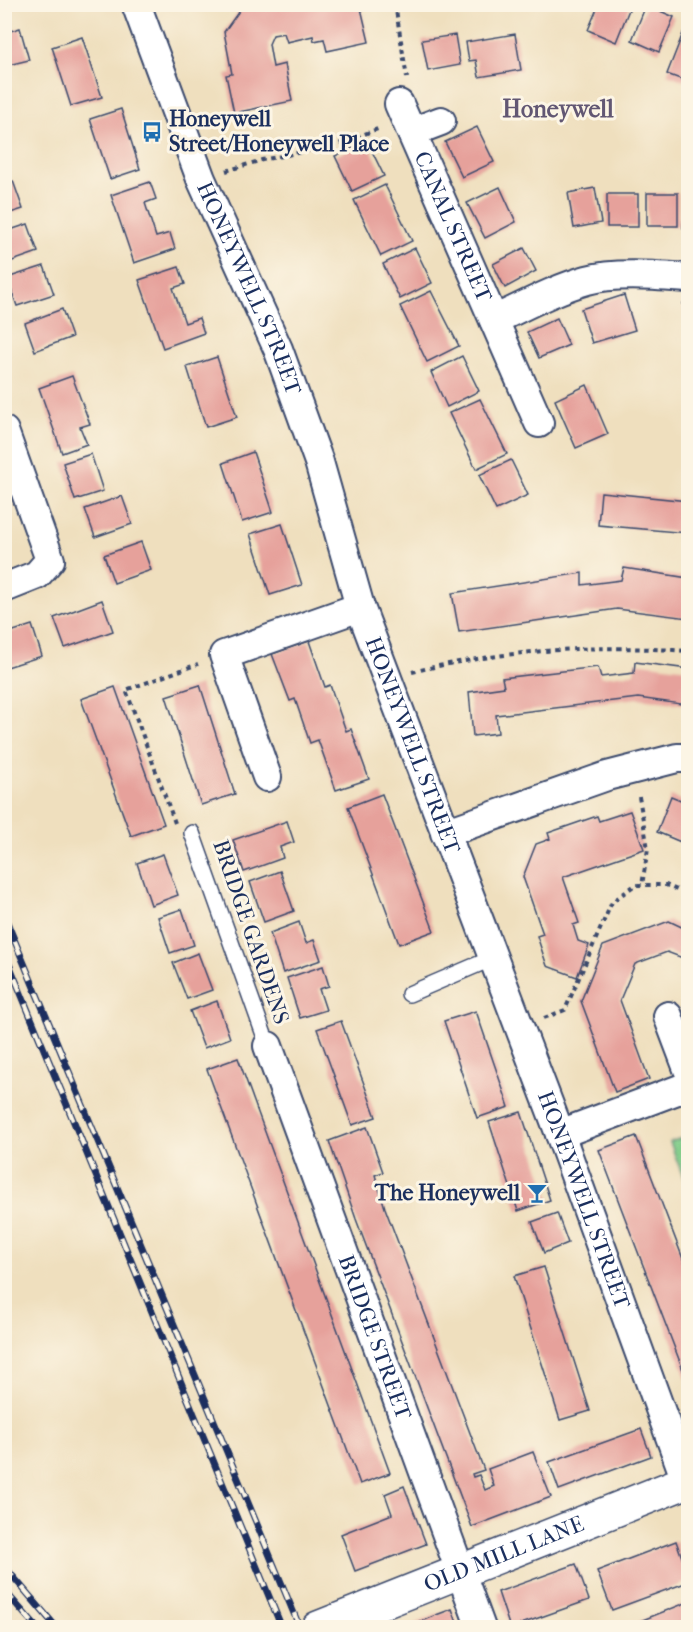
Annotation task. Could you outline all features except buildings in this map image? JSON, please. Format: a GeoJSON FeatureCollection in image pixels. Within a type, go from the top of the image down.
{"type":"FeatureCollection","features":[{"type":"Feature","properties":{"kind":"highway","name":"OLD MILL LANE"},"geometry":{"type":"LineString","coordinates":[[318,1628],[688,1483]]}},
{"type":"Feature","properties":{"kind":"street","name":"HONEYWELL STREET"},"geometry":{"type":"LineString","coordinates":[[136,4],[201,179],[278,349],[319,462],[360,608],[560,1134],[688,1483]]}},
{"type":"Feature","properties":{"kind":"street","name":"CANAL STREET"},"geometry":{"type":"LineString","coordinates":[[406,110],[441,121]]}},
{"type":"Feature","properties":{"kind":"street","name":"CANAL STREET"},"geometry":{"type":"LineString","coordinates":[[406,110],[539,423]]}},
{"type":"Feature","properties":{"kind":"street","name":"CANAL STREET"},"geometry":{"type":"LineString","coordinates":[[494,320],[551,293],[589,279],[638,275],[688,278]]}},
{"type":"Feature","properties":{"kind":"street"},"geometry":{"type":"LineString","coordinates":[[4,431],[50,560],[37,575],[7,587]]}},
{"type":"Feature","properties":{"kind":"street"},"geometry":{"type":"LineString","coordinates":[[267,777],[224,655],[360,608]]}},
{"type":"Feature","properties":{"kind":"street"},"geometry":{"type":"LineString","coordinates":[[445,833],[607,776],[688,758]]}},
{"type":"Feature","properties":{"kind":"street"},"geometry":{"type":"LineString","coordinates":[[668,1016],[688,1069]]}},
{"type":"Feature","properties":{"kind":"street","name":"BRIDGE STREET"},"geometry":{"type":"LineString","coordinates":[[268,1046],[481,1628]]}},
{"type":"Feature","properties":{"kind":"street"},"geometry":{"type":"LineString","coordinates":[[560,1134],[688,1086]]}},
{"type":"Feature","properties":{"kind":"lane","name":"BRIDGE GARDENS"},"geometry":{"type":"LineString","coordinates":[[192,833],[268,1046]]}},
{"type":"Feature","properties":{"kind":"lane"},"geometry":{"type":"LineString","coordinates":[[409,994],[493,958]]}},
{"type":"Feature","properties":{"kind":"path"},"geometry":{"type":"LineString","coordinates":[[201,179],[262,160],[336,145],[406,110],[395,4]]}},
{"type":"Feature","properties":{"kind":"path"},"geometry":{"type":"LineString","coordinates":[[386,678],[458,661],[569,649],[641,647],[688,651]]}},
{"type":"Feature","properties":{"kind":"path"},"geometry":{"type":"LineString","coordinates":[[192,833],[180,837],[126,690],[224,655]]}},
{"type":"Feature","properties":{"kind":"path"},"geometry":{"type":"LineString","coordinates":[[633,770],[648,849],[642,885]]}},
{"type":"Feature","properties":{"kind":"path"},"geometry":{"type":"LineString","coordinates":[[520,1028],[566,1010],[612,902],[634,885],[666,885],[688,895]]}},
{"type":"Feature","properties":{"kind":"green space"},"geometry":{"type":"Polygon","coordinates":[[[688,1136],[688,1190],[670,1142],[688,1136]]]}},
{"type":"Feature","properties":{"kind":"railway"},"geometry":{"type":"LineString","coordinates":[[4,915],[300,1628]]}},
{"type":"Feature","properties":{"kind":"railway"},"geometry":{"type":"LineString","coordinates":[[4,952],[282,1628]]}},
{"type":"Feature","properties":{"kind":"railway"},"geometry":{"type":"LineString","coordinates":[[4,1566],[57,1628]]}},
{"type":"Feature","properties":{"kind":"railway"},"geometry":{"type":"LineString","coordinates":[[4,1590],[37,1628]]}},
{"type":"Feature","properties":{"kind":"place","name":"Honeywell Street/Honeywell Place"},"geometry":{"type":"Point","coordinates":[152,132]}},
{"type":"Feature","properties":{"kind":"place","name":"The Honeywell"},"geometry":{"type":"Point","coordinates":[537,1193]}},
{"type":"Feature","properties":{"kind":"district","name":"Honeywell"},"geometry":{"type":"Point","coordinates":[558,109]}}]}
